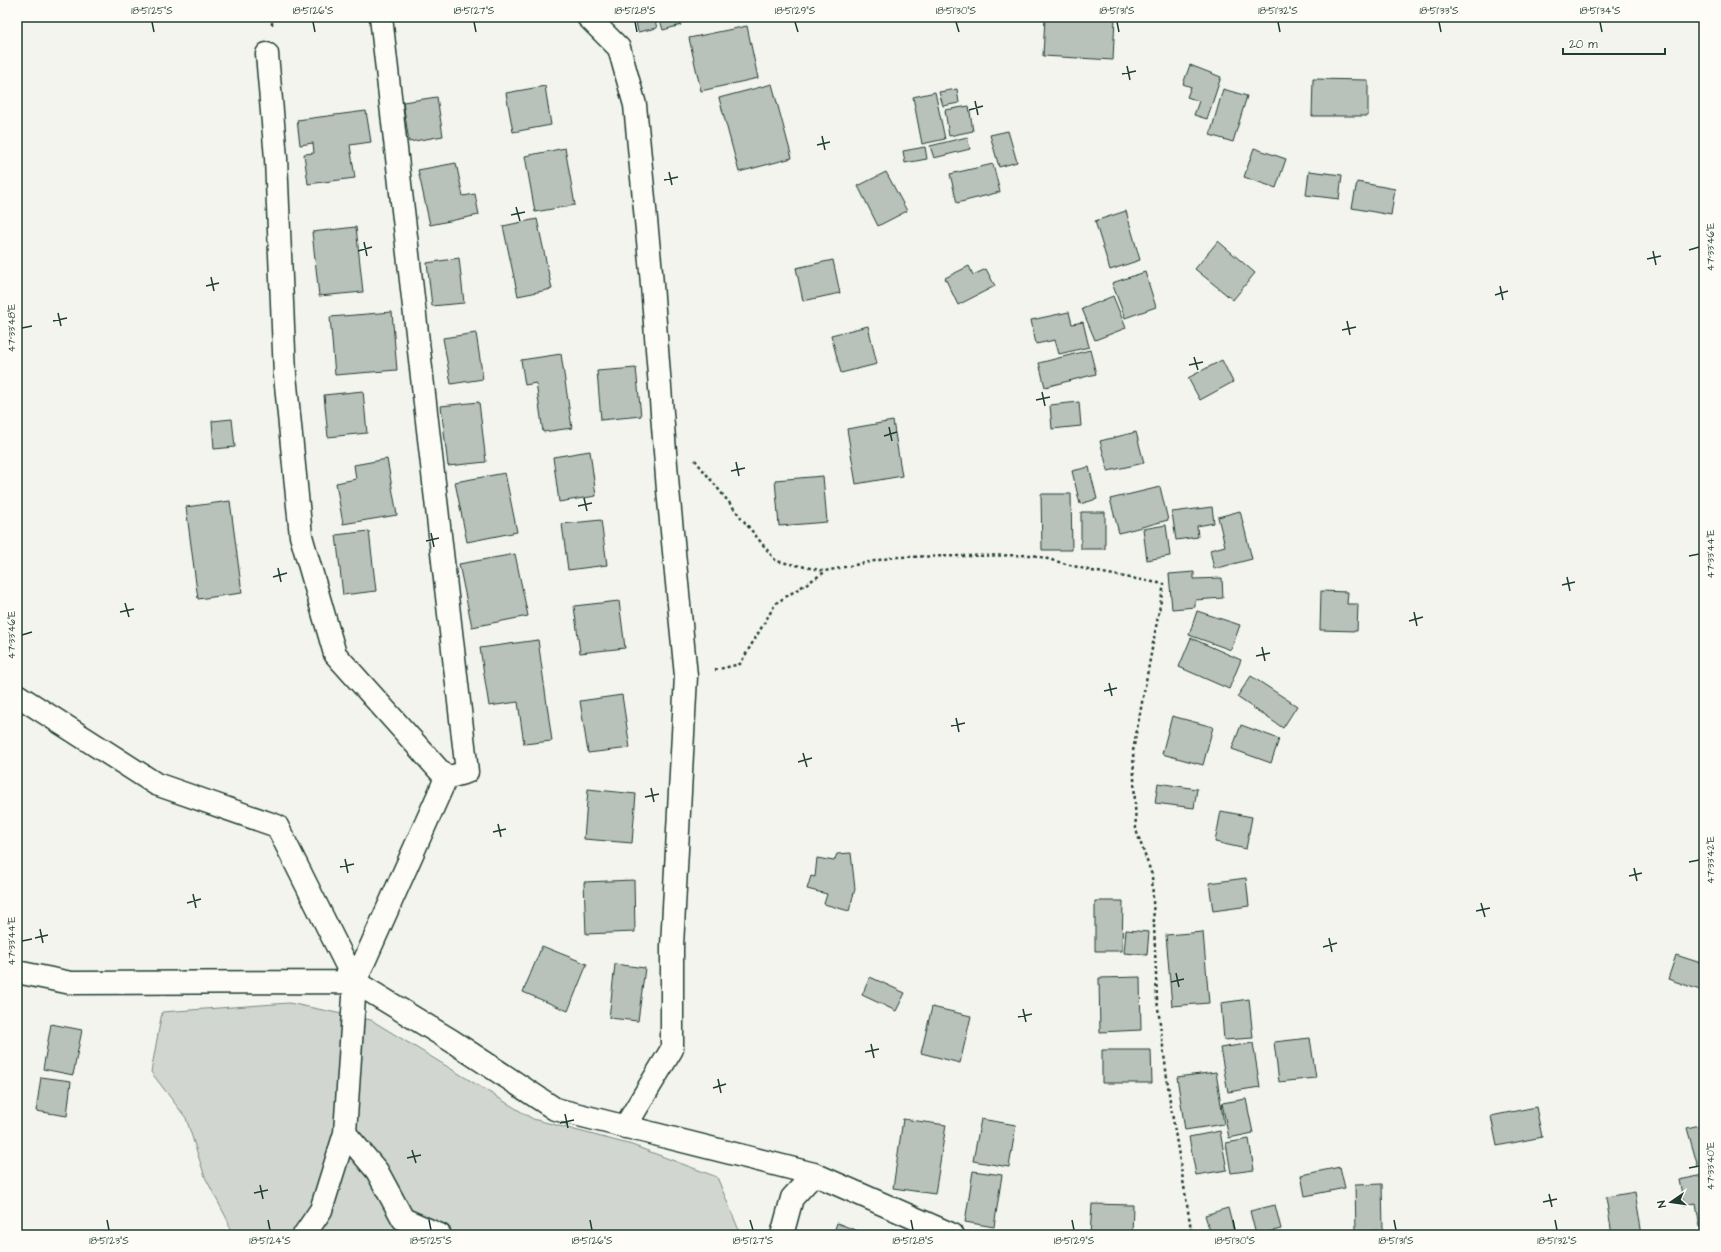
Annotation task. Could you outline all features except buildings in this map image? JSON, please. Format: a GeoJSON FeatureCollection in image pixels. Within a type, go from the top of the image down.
{"type":"FeatureCollection","features":[{"type":"Feature","properties":{"kind":"street"},"geometry":{"type":"LineString","coordinates":[[381,17],[467,772],[446,778]]}},
{"type":"Feature","properties":{"kind":"street"},"geometry":{"type":"LineString","coordinates":[[588,17],[619,48],[635,105],[651,272],[668,490],[686,676],[672,946],[672,1049],[625,1127]]}},
{"type":"Feature","properties":{"kind":"street"},"geometry":{"type":"LineString","coordinates":[[267,54],[276,158],[285,375],[301,536],[335,654],[446,778]]}},
{"type":"Feature","properties":{"kind":"street"},"geometry":{"type":"LineString","coordinates":[[17,695],[156,784],[277,826],[355,982]]}},
{"type":"Feature","properties":{"kind":"street"},"geometry":{"type":"LineString","coordinates":[[304,1235],[321,1210],[345,1133],[355,982],[446,778]]}},
{"type":"Feature","properties":{"kind":"street"},"geometry":{"type":"LineString","coordinates":[[17,972],[71,983],[355,982],[452,1041],[555,1109],[814,1174],[953,1235]]}},
{"type":"Feature","properties":{"kind":"street"},"geometry":{"type":"LineString","coordinates":[[345,1133],[376,1171],[403,1219],[440,1235]]}},
{"type":"Feature","properties":{"kind":"street"},"geometry":{"type":"LineString","coordinates":[[782,1235],[792,1198],[814,1174]]}},
{"type":"Feature","properties":{"kind":"path"},"geometry":{"type":"LineString","coordinates":[[692,456],[776,561],[825,571]]}},
{"type":"Feature","properties":{"kind":"path"},"geometry":{"type":"LineString","coordinates":[[686,676],[740,664],[776,603],[825,571],[894,557],[1034,555],[1092,571],[1164,584],[1133,751],[1136,830],[1152,875],[1157,1000],[1170,1101],[1192,1235]]}},
{"type":"Feature","properties":{"kind":"shaded area"},"geometry":{"type":"Polygon","coordinates":[[[289,1003],[371,1020],[533,1119],[632,1145],[717,1177],[738,1228],[736,1235],[231,1235],[228,1221],[205,1177],[186,1118],[151,1072],[162,1012],[289,1003]]]}}]}
